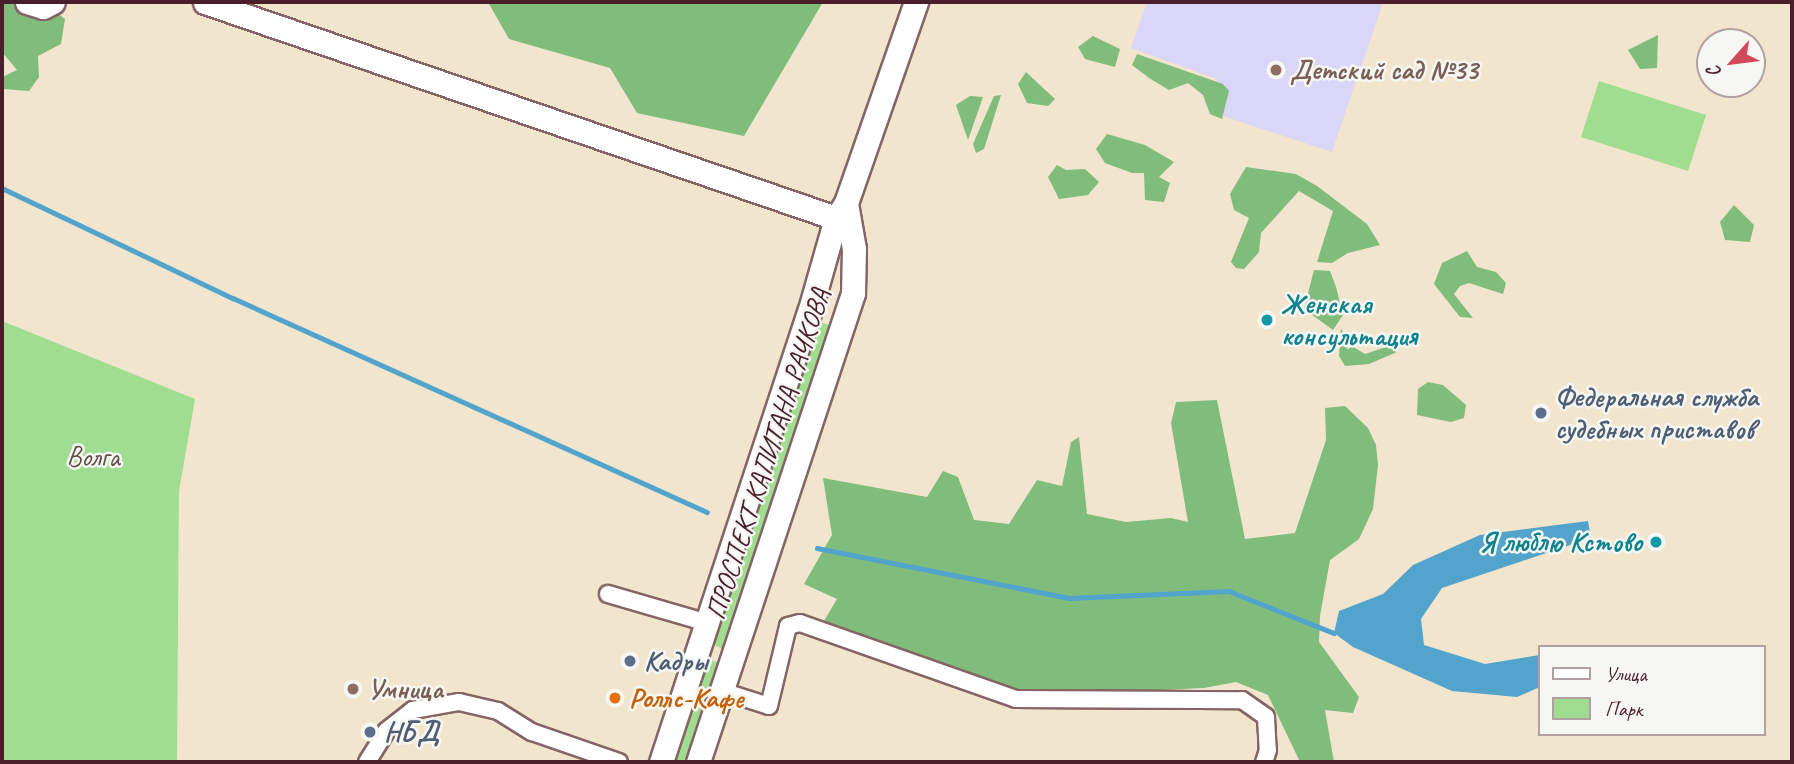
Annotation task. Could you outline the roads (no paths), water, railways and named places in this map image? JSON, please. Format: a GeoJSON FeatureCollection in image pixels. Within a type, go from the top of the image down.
{"type":"FeatureCollection","features":[{"type":"Feature","properties":{"kind":"street"},"geometry":{"type":"LineString","coordinates":[[27,2],[43,7],[54,2]]}},
{"type":"Feature","properties":{"kind":"street"},"geometry":{"type":"LineString","coordinates":[[205,2],[841,211],[661,762]]}},
{"type":"Feature","properties":{"kind":"street","name":"ПРОСПЕКТ КАПИТАНА РАЧКОВА"},"geometry":{"type":"LineString","coordinates":[[698,762],[853,293],[854,249],[841,211],[916,2]]}},
{"type":"Feature","properties":{"kind":"street"},"geometry":{"type":"LineString","coordinates":[[817,285],[838,285],[853,293]]}},
{"type":"Feature","properties":{"kind":"street"},"geometry":{"type":"LineString","coordinates":[[608,594],[708,623]]}},
{"type":"Feature","properties":{"kind":"street"},"geometry":{"type":"LineString","coordinates":[[722,691],[769,706],[788,626],[800,624],[1016,699],[1242,700],[1266,717],[1268,750],[1264,762]]}},
{"type":"Feature","properties":{"kind":"street"},"geometry":{"type":"LineString","coordinates":[[367,762],[386,731],[413,710],[459,702],[498,711],[532,732],[619,762]]}},
{"type":"Feature","properties":{"kind":"water"},"geometry":{"type":"Polygon","coordinates":[[[1588,521],[1591,538],[1442,588],[1421,619],[1424,645],[1485,664],[1538,655],[1538,688],[1517,697],[1452,691],[1353,647],[1334,633],[1339,611],[1383,594],[1413,565],[1480,535],[1588,521]]]}},
{"type":"Feature","properties":{"kind":"waterway"},"geometry":{"type":"LineString","coordinates":[[2,188],[233,298],[707,512]]}},
{"type":"Feature","properties":{"kind":"waterway"},"geometry":{"type":"LineString","coordinates":[[817,548],[1069,598],[1229,591],[1334,633]]}},
{"type":"Feature","properties":{"kind":"place","name":"Детский сад №33"},"geometry":{"type":"Point","coordinates":[1276,70]}},
{"type":"Feature","properties":{"kind":"place","name":"Женская консультация"},"geometry":{"type":"Point","coordinates":[1267,320]}},
{"type":"Feature","properties":{"kind":"place","name":"Федеральная служба судебных приставов"},"geometry":{"type":"Point","coordinates":[1541,413]}},
{"type":"Feature","properties":{"kind":"place","name":"Я люблю Кстово"},"geometry":{"type":"Point","coordinates":[1656,542]}},
{"type":"Feature","properties":{"kind":"place","name":"Кадры"},"geometry":{"type":"Point","coordinates":[630,661]}},
{"type":"Feature","properties":{"kind":"place","name":"Умница"},"geometry":{"type":"Point","coordinates":[353,689]}},
{"type":"Feature","properties":{"kind":"place","name":"Роллс-Кафе"},"geometry":{"type":"Point","coordinates":[615,698]}},
{"type":"Feature","properties":{"kind":"place","name":"НБД"},"geometry":{"type":"Point","coordinates":[370,732]}},
{"type":"Feature","properties":{"kind":"park label","name":"Волга"},"geometry":{"type":"Point","coordinates":[93,457]}}]}
